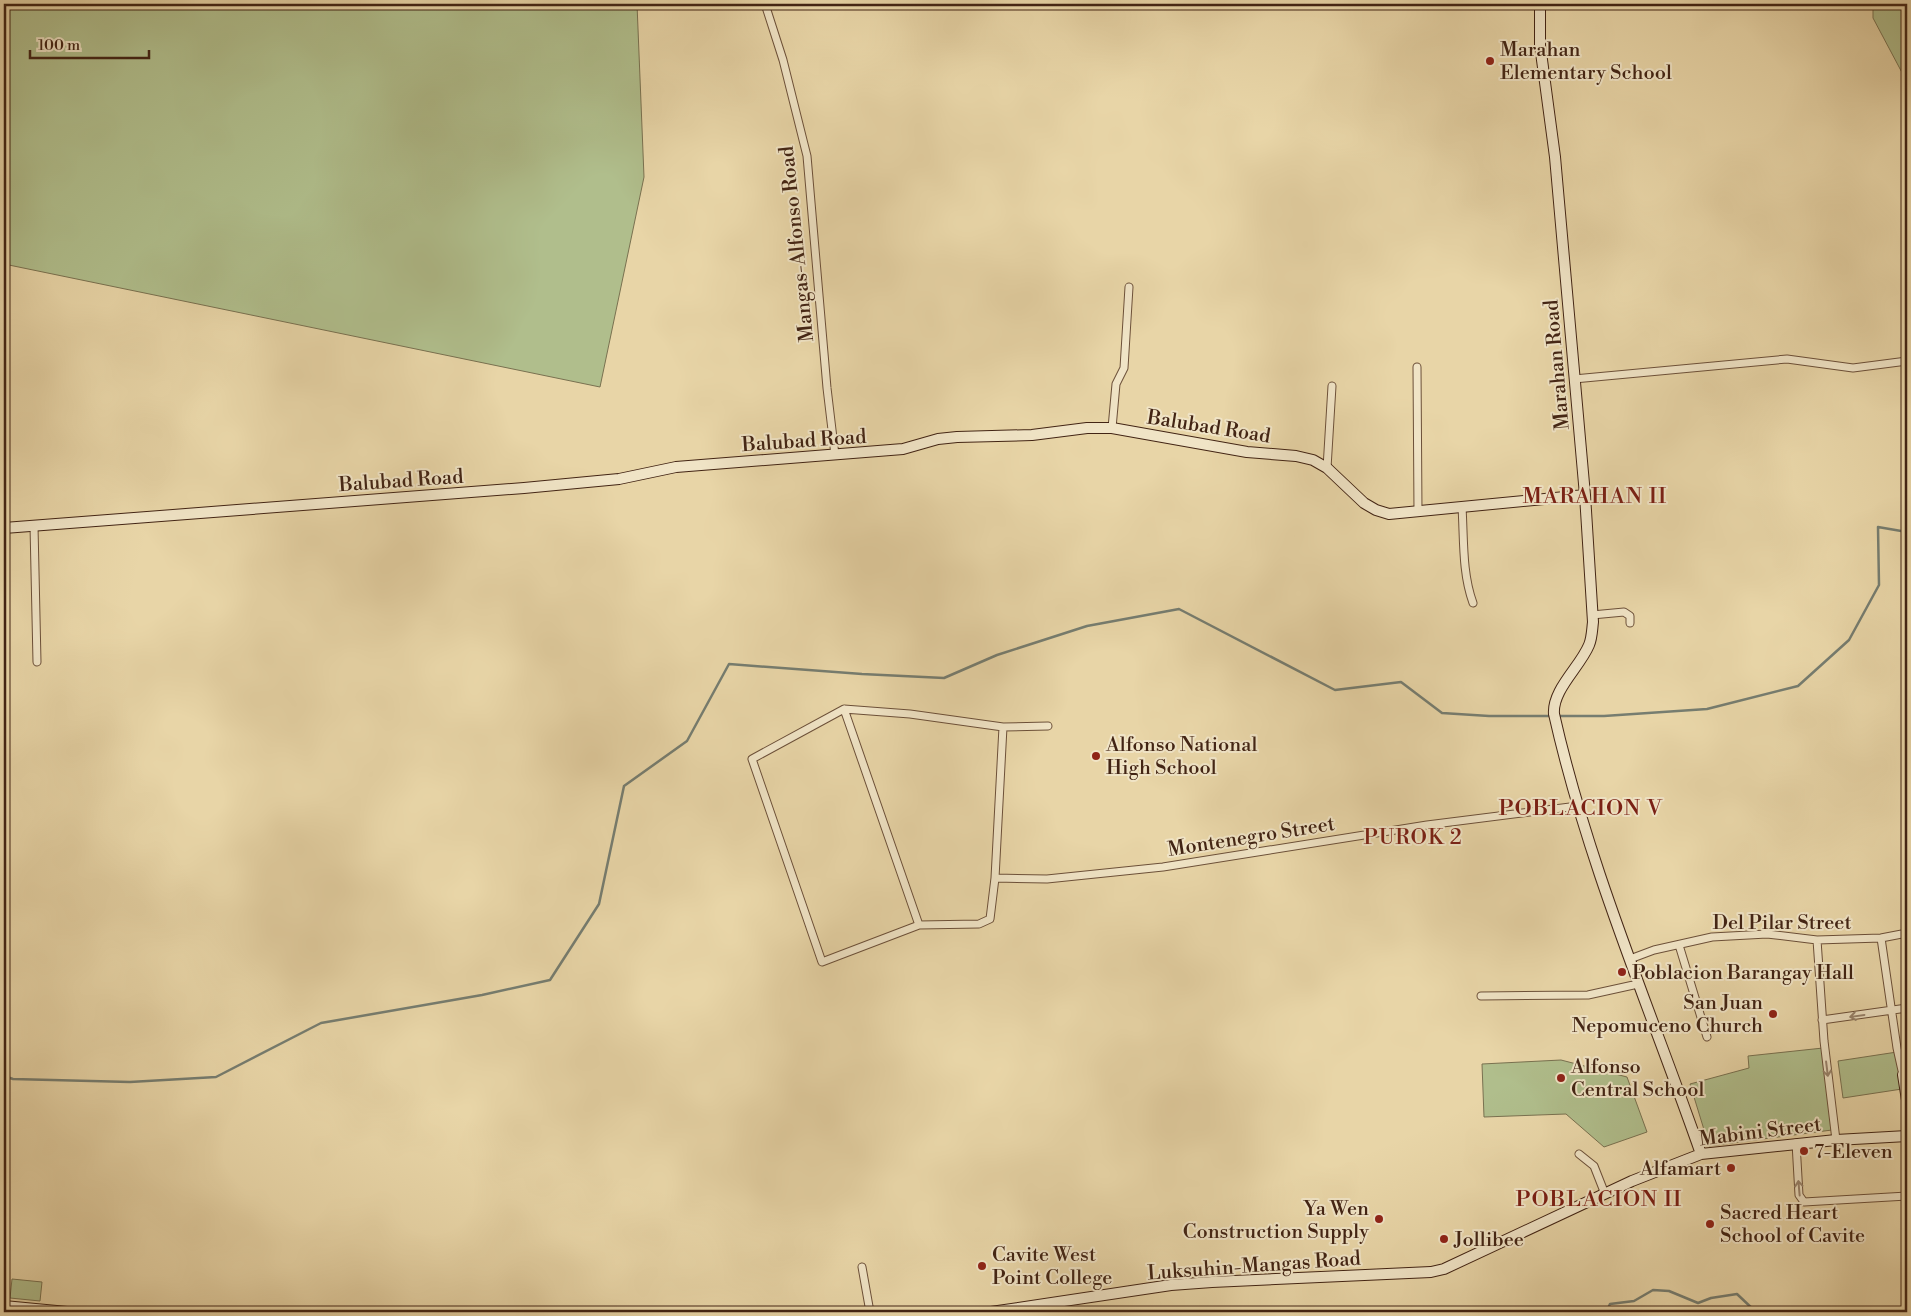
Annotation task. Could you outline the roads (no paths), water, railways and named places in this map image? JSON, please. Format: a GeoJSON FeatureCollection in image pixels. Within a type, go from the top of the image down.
{"type":"FeatureCollection","features":[{"type":"Feature","properties":{"kind":"main road","name":"Marahan Road"},"geometry":{"type":"LineString","coordinates":[[1540,4],[1540,45],[1555,156],[1585,494],[1592,615],[1592,636],[1588,647],[1555,700],[1554,714],[1578,806]]}},
{"type":"Feature","properties":{"kind":"main road","name":"Balubad Road"},"geometry":{"type":"LineString","coordinates":[[4,528],[524,488],[619,479],[676,467],[903,449],[938,439],[1032,435],[1087,428],[1112,428],[1247,452],[1296,456],[1313,460],[1327,468],[1364,504],[1376,510],[1397,514],[1585,494]]}},
{"type":"Feature","properties":{"kind":"main road"},"geometry":{"type":"LineString","coordinates":[[1578,806],[1638,984],[1675,1081],[1700,1154]]}},
{"type":"Feature","properties":{"kind":"main road"},"geometry":{"type":"LineString","coordinates":[[1905,1075],[1907,1100]]}},
{"type":"Feature","properties":{"kind":"main road","name":"Mabini Street"},"geometry":{"type":"LineString","coordinates":[[1401,1275],[1444,1269],[1648,1174],[1700,1154],[1796,1143],[1907,1136]]}},
{"type":"Feature","properties":{"kind":"main road","name":"Luksuhin-Mangas Road"},"geometry":{"type":"LineString","coordinates":[[990,1312],[1160,1286],[1401,1275]]}},
{"type":"Feature","properties":{"kind":"main road"},"geometry":{"type":"LineString","coordinates":[[4,1306],[67,1312]]}},
{"type":"Feature","properties":{"kind":"street","name":"Mangas-Alfonso Road"},"geometry":{"type":"LineString","coordinates":[[765,4],[783,60],[807,156],[827,388],[835,455]]}},
{"type":"Feature","properties":{"kind":"street"},"geometry":{"type":"LineString","coordinates":[[1112,428],[1116,384],[1124,368],[1130,287]]}},
{"type":"Feature","properties":{"kind":"street"},"geometry":{"type":"LineString","coordinates":[[1574,379],[1787,359],[1854,368],[1907,361]]}},
{"type":"Feature","properties":{"kind":"street"},"geometry":{"type":"LineString","coordinates":[[1417,367],[1418,512]]}},
{"type":"Feature","properties":{"kind":"street"},"geometry":{"type":"LineString","coordinates":[[1327,468],[1332,386]]}},
{"type":"Feature","properties":{"kind":"street"},"geometry":{"type":"LineString","coordinates":[[1462,508],[1466,574],[1468,589],[1473,603]]}},
{"type":"Feature","properties":{"kind":"street"},"geometry":{"type":"LineString","coordinates":[[34,526],[37,662]]}},
{"type":"Feature","properties":{"kind":"street"},"geometry":{"type":"LineString","coordinates":[[1592,615],[1624,612],[1630,616],[1630,623]]}},
{"type":"Feature","properties":{"kind":"street"},"geometry":{"type":"LineString","coordinates":[[1003,727],[995,878],[990,919],[979,924],[919,925],[822,962],[752,759],[844,709],[910,714],[1003,727],[1048,726]]}},
{"type":"Feature","properties":{"kind":"street"},"geometry":{"type":"LineString","coordinates":[[844,709],[919,925]]}},
{"type":"Feature","properties":{"kind":"street","name":"Montenegro Street"},"geometry":{"type":"LineString","coordinates":[[995,878],[1047,879],[1163,866],[1427,825],[1578,806]]}},
{"type":"Feature","properties":{"kind":"street","name":"Del Pilar Street"},"geometry":{"type":"LineString","coordinates":[[1630,959],[1654,950],[1712,937],[1767,934],[1816,940],[1881,938],[1907,933]]}},
{"type":"Feature","properties":{"kind":"street"},"geometry":{"type":"LineString","coordinates":[[1881,938],[1892,1010],[1905,1075]]}},
{"type":"Feature","properties":{"kind":"street"},"geometry":{"type":"LineString","coordinates":[[1816,940],[1822,1020],[1836,1140]]}},
{"type":"Feature","properties":{"kind":"street"},"geometry":{"type":"LineString","coordinates":[[1678,945],[1707,1037]]}},
{"type":"Feature","properties":{"kind":"street"},"geometry":{"type":"LineString","coordinates":[[1481,996],[1588,995],[1638,984]]}},
{"type":"Feature","properties":{"kind":"street"},"geometry":{"type":"LineString","coordinates":[[1822,1020],[1907,1008]]}},
{"type":"Feature","properties":{"kind":"street"},"geometry":{"type":"LineString","coordinates":[[1796,1143],[1799,1195],[1804,1202],[1907,1196]]}},
{"type":"Feature","properties":{"kind":"street"},"geometry":{"type":"LineString","coordinates":[[1579,1154],[1594,1166],[1605,1194]]}},
{"type":"Feature","properties":{"kind":"street"},"geometry":{"type":"LineString","coordinates":[[862,1267],[870,1312]]}},
{"type":"Feature","properties":{"kind":"waterway"},"geometry":{"type":"LineString","coordinates":[[1558,716],[1604,716],[1707,709],[1798,686],[1849,640],[1879,585],[1878,527],[1907,532]]}},
{"type":"Feature","properties":{"kind":"waterway"},"geometry":{"type":"LineString","coordinates":[[4,1076],[13,1079],[130,1082],[216,1077],[321,1023],[482,995],[550,980],[599,904],[624,786],[687,741],[729,664],[944,678],[997,655],[1087,626],[1179,609],[1335,690],[1401,682],[1442,713],[1489,716],[1550,716]]}},
{"type":"Feature","properties":{"kind":"waterway"},"geometry":{"type":"LineString","coordinates":[[1606,1312],[1610,1304],[1634,1301],[1653,1290],[1669,1291],[1698,1303],[1711,1298],[1737,1294],[1756,1312]]}},
{"type":"Feature","properties":{"kind":"place","name":"Marahan Elementary School"},"geometry":{"type":"Point","coordinates":[1490,61]}},
{"type":"Feature","properties":{"kind":"place","name":"Alfonso National High School"},"geometry":{"type":"Point","coordinates":[1096,756]}},
{"type":"Feature","properties":{"kind":"place","name":"Poblacion Barangay Hall"},"geometry":{"type":"Point","coordinates":[1622,972]}},
{"type":"Feature","properties":{"kind":"place","name":"San Juan Nepomuceno Church"},"geometry":{"type":"Point","coordinates":[1773,1014]}},
{"type":"Feature","properties":{"kind":"place","name":"Alfonso Central School"},"geometry":{"type":"Point","coordinates":[1561,1078]}},
{"type":"Feature","properties":{"kind":"place","name":"7-Eleven"},"geometry":{"type":"Point","coordinates":[1804,1151]}},
{"type":"Feature","properties":{"kind":"place","name":"Alfamart"},"geometry":{"type":"Point","coordinates":[1731,1168]}},
{"type":"Feature","properties":{"kind":"place","name":"Ya Wen Construction Supply"},"geometry":{"type":"Point","coordinates":[1379,1219]}},
{"type":"Feature","properties":{"kind":"place","name":"Sacred Heart School of Cavite"},"geometry":{"type":"Point","coordinates":[1710,1224]}},
{"type":"Feature","properties":{"kind":"place","name":"Jollibee"},"geometry":{"type":"Point","coordinates":[1444,1239]}},
{"type":"Feature","properties":{"kind":"place","name":"Cavite West Point College"},"geometry":{"type":"Point","coordinates":[982,1266]}},
{"type":"Feature","properties":{"kind":"district","name":"MARAHAN II"},"geometry":{"type":"Point","coordinates":[1595,495]}},
{"type":"Feature","properties":{"kind":"district","name":"POBLACION V"},"geometry":{"type":"Point","coordinates":[1581,807]}},
{"type":"Feature","properties":{"kind":"district","name":"PUROK 2"},"geometry":{"type":"Point","coordinates":[1413,837]}},
{"type":"Feature","properties":{"kind":"district","name":"POBLACION II"},"geometry":{"type":"Point","coordinates":[1599,1198]}}]}
